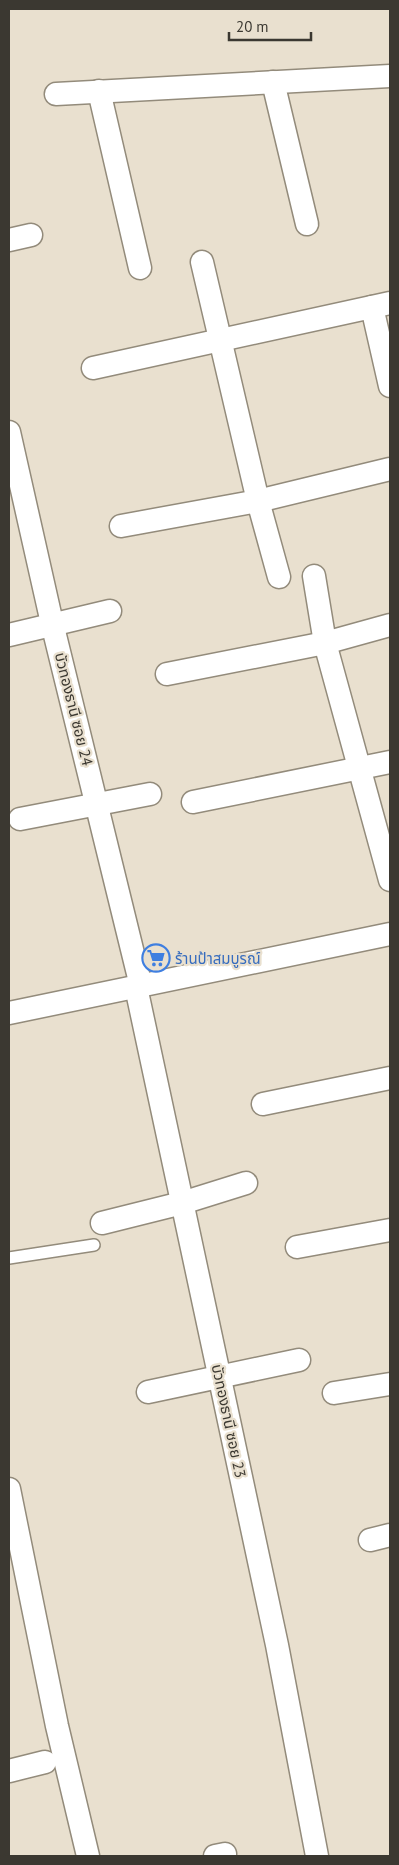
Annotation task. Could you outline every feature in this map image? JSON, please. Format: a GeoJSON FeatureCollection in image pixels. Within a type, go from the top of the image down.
{"type":"FeatureCollection","features":[{"type":"Feature","properties":{"kind":"street"},"geometry":{"type":"LineString","coordinates":[[56,94],[390,76]]}},
{"type":"Feature","properties":{"kind":"street"},"geometry":{"type":"LineString","coordinates":[[273,82],[306,224]]}},
{"type":"Feature","properties":{"kind":"street"},"geometry":{"type":"LineString","coordinates":[[99,91],[140,268]]}},
{"type":"Feature","properties":{"kind":"street"},"geometry":{"type":"LineString","coordinates":[[9,240],[32,235]]}},
{"type":"Feature","properties":{"kind":"street"},"geometry":{"type":"LineString","coordinates":[[202,262],[258,501],[279,577]]}},
{"type":"Feature","properties":{"kind":"street"},"geometry":{"type":"LineString","coordinates":[[93,368],[381,305],[390,386]]}},
{"type":"Feature","properties":{"kind":"street","name":"บัวทองธานี ซอย 24"},"geometry":{"type":"LineString","coordinates":[[10,441],[139,986]]}},
{"type":"Feature","properties":{"kind":"street"},"geometry":{"type":"LineString","coordinates":[[122,526],[258,501],[390,470]]}},
{"type":"Feature","properties":{"kind":"street"},"geometry":{"type":"LineString","coordinates":[[314,576],[326,643],[390,880]]}},
{"type":"Feature","properties":{"kind":"street"},"geometry":{"type":"LineString","coordinates":[[9,634],[110,611]]}},
{"type":"Feature","properties":{"kind":"street"},"geometry":{"type":"LineString","coordinates":[[167,674],[326,643],[390,625]]}},
{"type":"Feature","properties":{"kind":"street"},"geometry":{"type":"LineString","coordinates":[[193,802],[390,762]]}},
{"type":"Feature","properties":{"kind":"street"},"geometry":{"type":"LineString","coordinates":[[20,819],[150,794]]}},
{"type":"Feature","properties":{"kind":"street"},"geometry":{"type":"LineString","coordinates":[[9,1013],[390,934]]}},
{"type":"Feature","properties":{"kind":"street","name":"บัวทองธานี ซอย 23"},"geometry":{"type":"LineString","coordinates":[[139,986],[182,1203],[277,1645],[317,1856]]}},
{"type":"Feature","properties":{"kind":"street"},"geometry":{"type":"LineString","coordinates":[[263,1104],[390,1078]]}},
{"type":"Feature","properties":{"kind":"street"},"geometry":{"type":"LineString","coordinates":[[102,1223],[182,1203],[246,1183]]}},
{"type":"Feature","properties":{"kind":"street"},"geometry":{"type":"LineString","coordinates":[[297,1247],[390,1230]]}},
{"type":"Feature","properties":{"kind":"street"},"geometry":{"type":"LineString","coordinates":[[148,1392],[219,1375],[299,1360]]}},
{"type":"Feature","properties":{"kind":"street"},"geometry":{"type":"LineString","coordinates":[[334,1394],[390,1384]]}},
{"type":"Feature","properties":{"kind":"street"},"geometry":{"type":"LineString","coordinates":[[9,1489],[58,1726],[88,1856]]}},
{"type":"Feature","properties":{"kind":"street"},"geometry":{"type":"LineString","coordinates":[[9,1771],[45,1762]]}},
{"type":"Feature","properties":{"kind":"lane"},"geometry":{"type":"LineString","coordinates":[[9,1258],[94,1244]]}},
{"type":"Feature","properties":{"kind":"place","name":"ร้านป้าสมบูรณ์"},"geometry":{"type":"Point","coordinates":[156,958]}}]}
